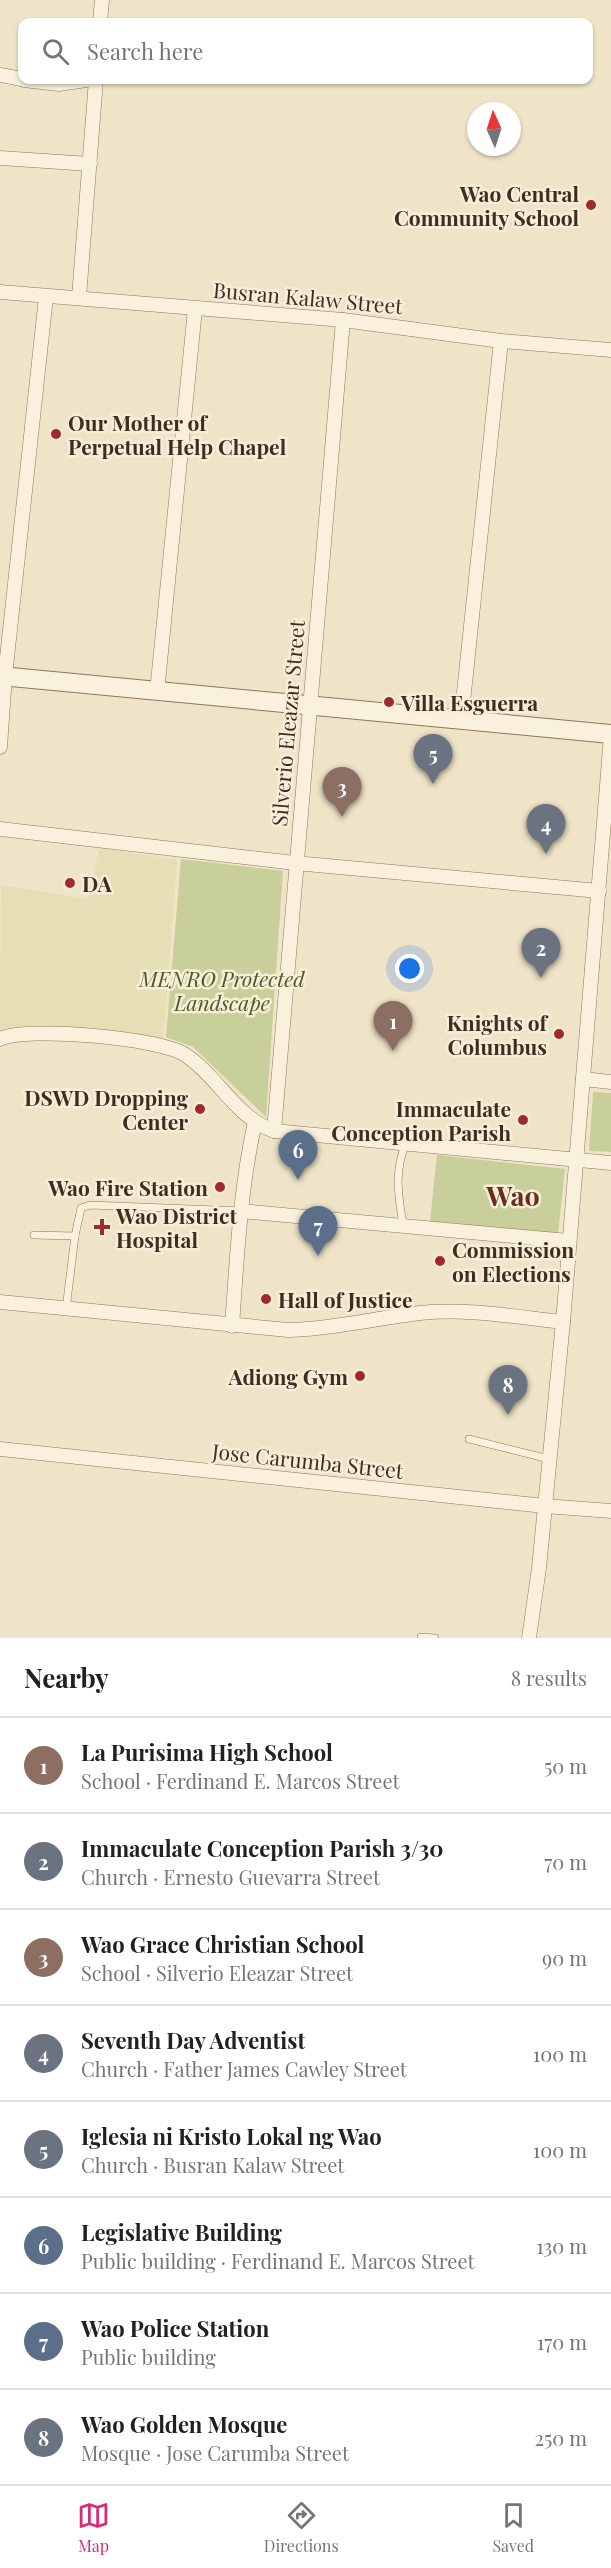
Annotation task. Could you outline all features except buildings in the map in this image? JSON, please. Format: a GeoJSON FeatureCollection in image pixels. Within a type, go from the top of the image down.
{"type":"FeatureCollection","features":[{"type":"Feature","properties":{"kind":"street"},"geometry":{"type":"LineString","coordinates":[[100,18],[102,0]]}},
{"type":"Feature","properties":{"kind":"street"},"geometry":{"type":"LineString","coordinates":[[0,75],[18,78]]}},
{"type":"Feature","properties":{"kind":"street"},"geometry":{"type":"LineString","coordinates":[[80,297],[96,84]]}},
{"type":"Feature","properties":{"kind":"street"},"geometry":{"type":"LineString","coordinates":[[0,158],[90,164]]}},
{"type":"Feature","properties":{"kind":"street","name":"Busran Kalaw Street"},"geometry":{"type":"LineString","coordinates":[[0,292],[343,320],[501,341],[611,350]]}},
{"type":"Feature","properties":{"kind":"street"},"geometry":{"type":"LineString","coordinates":[[0,747],[2,676],[46,297]]}},
{"type":"Feature","properties":{"kind":"street"},"geometry":{"type":"LineString","coordinates":[[157,692],[195,309]]}},
{"type":"Feature","properties":{"kind":"street","name":"Silverio Eleazar Street"},"geometry":{"type":"LineString","coordinates":[[274,1131],[343,320]]}},
{"type":"Feature","properties":{"kind":"street"},"geometry":{"type":"LineString","coordinates":[[461,721],[501,341]]}},
{"type":"Feature","properties":{"kind":"street"},"geometry":{"type":"LineString","coordinates":[[2,676],[611,735],[562,1322],[545,1506],[529,1638]]}},
{"type":"Feature","properties":{"kind":"street"},"geometry":{"type":"LineString","coordinates":[[0,829],[295,863],[599,891]]}},
{"type":"Feature","properties":{"kind":"street"},"geometry":{"type":"LineString","coordinates":[[0,1039],[9,1035],[34,1032],[150,1043],[170,1048],[184,1054],[196,1064],[255,1122],[274,1131],[611,1163]]}},
{"type":"Feature","properties":{"kind":"street"},"geometry":{"type":"LineString","coordinates":[[583,1079],[611,1082]]}},
{"type":"Feature","properties":{"kind":"street"},"geometry":{"type":"LineString","coordinates":[[232,1326],[241,1211],[247,1160],[255,1122]]}},
{"type":"Feature","properties":{"kind":"street"},"geometry":{"type":"LineString","coordinates":[[241,1211],[568,1241]]}},
{"type":"Feature","properties":{"kind":"street"},"geometry":{"type":"LineString","coordinates":[[0,1302],[232,1326],[310,1330],[445,1311],[562,1322]]}},
{"type":"Feature","properties":{"kind":"street","name":"Jose Carumba Street"},"geometry":{"type":"LineString","coordinates":[[0,1449],[545,1506],[611,1510]]}},
{"type":"Feature","properties":{"kind":"lane"},"geometry":{"type":"LineString","coordinates":[[403,1225],[397,1186],[398,1162],[406,1142]]}},
{"type":"Feature","properties":{"kind":"lane"},"geometry":{"type":"LineString","coordinates":[[66,1309],[75,1236],[81,1208],[90,1204],[241,1211]]}},
{"type":"Feature","properties":{"kind":"lane"},"geometry":{"type":"LineString","coordinates":[[34,1235],[75,1236]]}},
{"type":"Feature","properties":{"kind":"lane"},"geometry":{"type":"LineString","coordinates":[[469,1439],[549,1459]]}},
{"type":"Feature","properties":{"kind":"lane"},"geometry":{"type":"LineString","coordinates":[[421,1637],[435,1638]]}},
{"type":"Feature","properties":{"kind":"shaded area"},"geometry":{"type":"Polygon","coordinates":[[[99,848],[177,860],[163,1040],[25,1026],[7,1028],[0,1032],[1,885],[89,899],[99,848]]]}},
{"type":"Feature","properties":{"kind":"green space","name":"MENRO Protected Landscape"},"geometry":{"type":"Polygon","coordinates":[[[181,859],[283,871],[266,1117],[193,1047],[166,1037],[181,859]]]}},
{"type":"Feature","properties":{"kind":"green space"},"geometry":{"type":"Polygon","coordinates":[[[593,1092],[611,1093],[611,1152],[589,1151],[593,1092]]]}},
{"type":"Feature","properties":{"kind":"green space"},"geometry":{"type":"Polygon","coordinates":[[[437,1155],[565,1169],[558,1234],[430,1221],[437,1155]]]}},
{"type":"Feature","properties":{"kind":"place","name":"Wao Central Community School"},"geometry":{"type":"Point","coordinates":[591,205]}},
{"type":"Feature","properties":{"kind":"place","name":"Our Mother of Perpetual Help Chapel"},"geometry":{"type":"Point","coordinates":[56,434]}},
{"type":"Feature","properties":{"kind":"place","name":"Villa Esguerra"},"geometry":{"type":"Point","coordinates":[389,702]}},
{"type":"Feature","properties":{"kind":"place","name":"Iglesia ni Kristo Lokal ng Wao"},"geometry":{"type":"Point","coordinates":[433,784]}},
{"type":"Feature","properties":{"kind":"place","name":"Wao Grace Christian School"},"geometry":{"type":"Point","coordinates":[342,817]}},
{"type":"Feature","properties":{"kind":"place","name":"Seventh Day Adventist"},"geometry":{"type":"Point","coordinates":[546,854]}},
{"type":"Feature","properties":{"kind":"place","name":"DA"},"geometry":{"type":"Point","coordinates":[70,883]}},
{"type":"Feature","properties":{"kind":"place","name":"Immaculate Conception Parish 3/30"},"geometry":{"type":"Point","coordinates":[541,978]}},
{"type":"Feature","properties":{"kind":"place","name":"Knights of Columbus"},"geometry":{"type":"Point","coordinates":[559,1034]}},
{"type":"Feature","properties":{"kind":"place","name":"La Purisima High School"},"geometry":{"type":"Point","coordinates":[393,1051]}},
{"type":"Feature","properties":{"kind":"place","name":"DSWD Dropping Center"},"geometry":{"type":"Point","coordinates":[200,1109]}},
{"type":"Feature","properties":{"kind":"place","name":"Immaculate Conception Parish"},"geometry":{"type":"Point","coordinates":[523,1120]}},
{"type":"Feature","properties":{"kind":"place","name":"Legislative Building"},"geometry":{"type":"Point","coordinates":[298,1180]}},
{"type":"Feature","properties":{"kind":"place","name":"Wao Fire Station"},"geometry":{"type":"Point","coordinates":[220,1187]}},
{"type":"Feature","properties":{"kind":"place","name":"Wao District Hospital"},"geometry":{"type":"Point","coordinates":[102,1227]}},
{"type":"Feature","properties":{"kind":"place","name":"Wao Police Station"},"geometry":{"type":"Point","coordinates":[318,1256]}},
{"type":"Feature","properties":{"kind":"place","name":"Commission on Elections"},"geometry":{"type":"Point","coordinates":[440,1261]}},
{"type":"Feature","properties":{"kind":"place","name":"Hall of Justice"},"geometry":{"type":"Point","coordinates":[266,1299]}},
{"type":"Feature","properties":{"kind":"place","name":"Adiong Gym"},"geometry":{"type":"Point","coordinates":[360,1376]}},
{"type":"Feature","properties":{"kind":"place","name":"Wao Golden Mosque"},"geometry":{"type":"Point","coordinates":[508,1415]}},
{"type":"Feature","properties":{"kind":"district","name":"Wao"},"geometry":{"type":"Point","coordinates":[513,1195]}}]}
